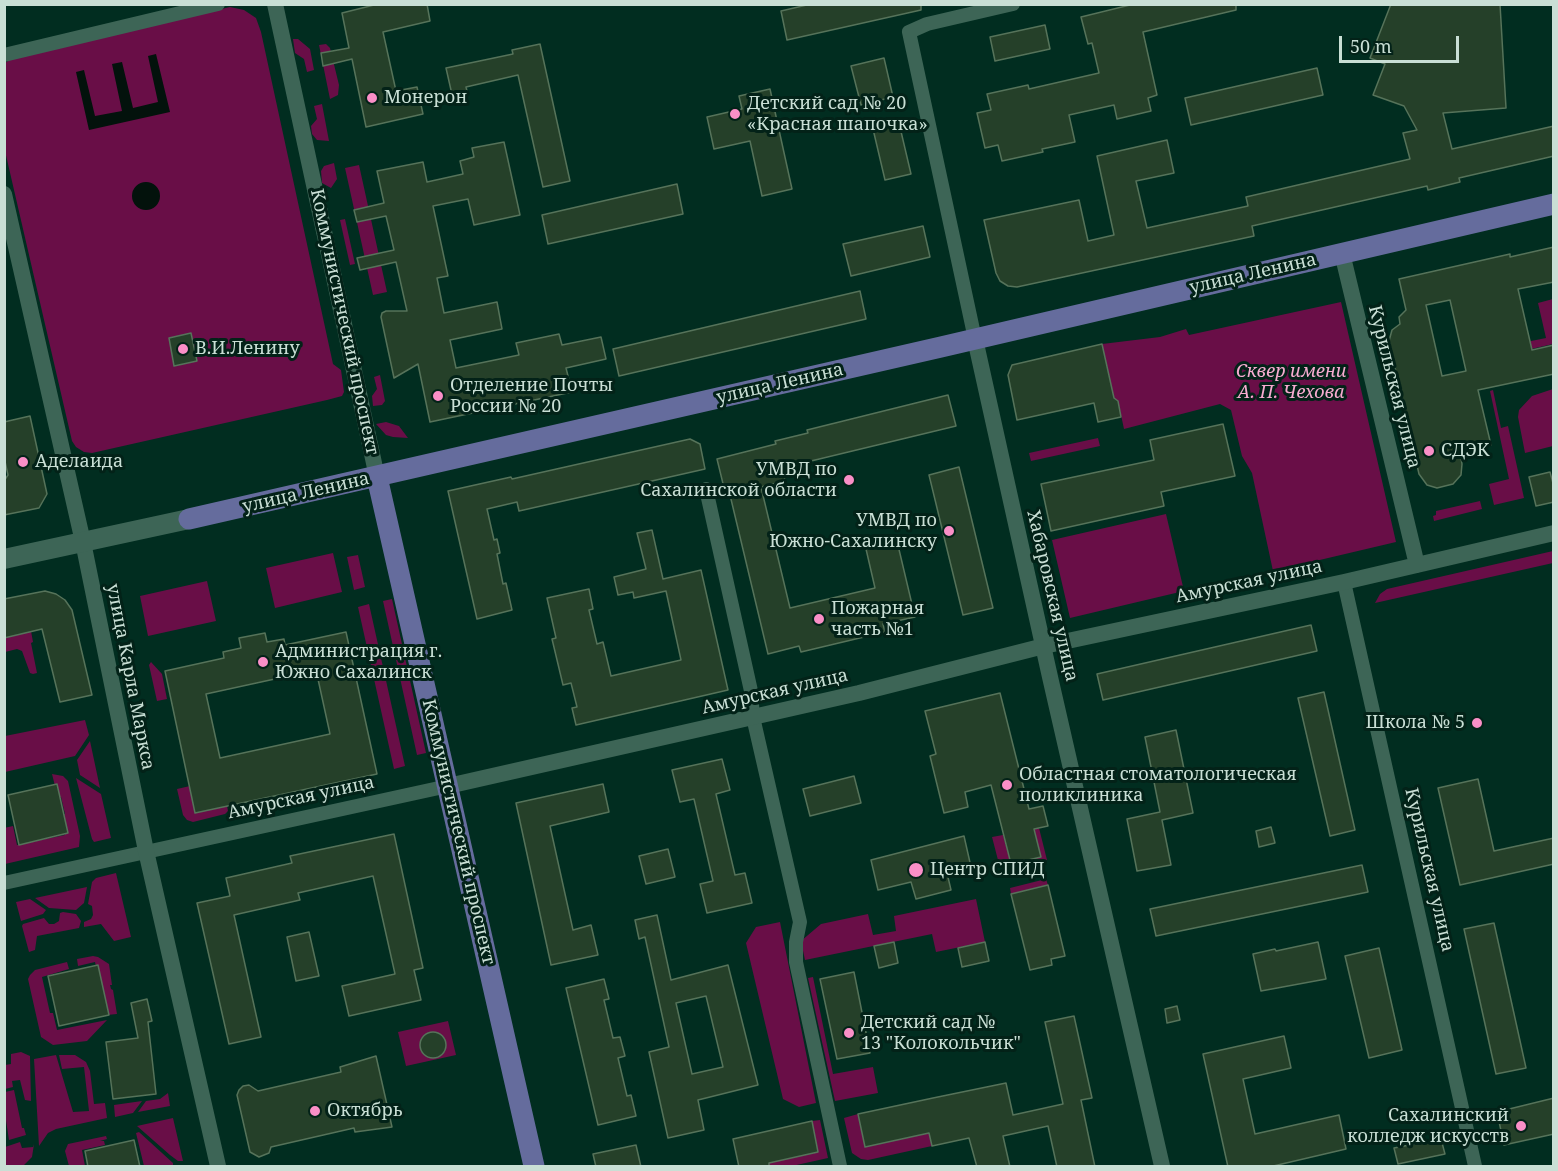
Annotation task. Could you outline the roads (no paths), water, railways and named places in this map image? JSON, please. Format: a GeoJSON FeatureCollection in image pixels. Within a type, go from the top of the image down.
{"type":"FeatureCollection","features":[{"type":"Feature","properties":{"kind":"main road","name":"улица Ленина"},"geometry":{"type":"LineString","coordinates":[[4,559],[377,477],[1554,204]]}},
{"type":"Feature","properties":{"kind":"main road","name":"Коммунистический проспект"},"geometry":{"type":"LineString","coordinates":[[377,477],[534,1167]]}},
{"type":"Feature","properties":{"kind":"street"},"geometry":{"type":"LineString","coordinates":[[4,55],[218,4]]}},
{"type":"Feature","properties":{"kind":"street","name":"Коммунистический проспект"},"geometry":{"type":"LineString","coordinates":[[275,4],[377,477]]}},
{"type":"Feature","properties":{"kind":"street","name":"Хабаровская улица"},"geometry":{"type":"LineString","coordinates":[[1013,4],[927,24],[909,33],[975,339],[1162,1167]]}},
{"type":"Feature","properties":{"kind":"street","name":"улица Карла Маркса"},"geometry":{"type":"LineString","coordinates":[[4,194],[83,542],[146,851],[218,1167]]}},
{"type":"Feature","properties":{"kind":"street","name":"Курильская улица"},"geometry":{"type":"LineString","coordinates":[[1342,254],[1417,565]]}},
{"type":"Feature","properties":{"kind":"street"},"geometry":{"type":"LineString","coordinates":[[706,489],[751,691],[753,717],[800,922],[796,942],[796,962],[840,1167]]}},
{"type":"Feature","properties":{"kind":"street","name":"Амурская улица"},"geometry":{"type":"LineString","coordinates":[[4,883],[448,786],[870,690],[1044,646],[1344,582],[1554,533]]}},
{"type":"Feature","properties":{"kind":"street","name":"Курильская улица"},"geometry":{"type":"LineString","coordinates":[[1344,582],[1475,1167]]}},
{"type":"Feature","properties":{"kind":"place","name":"Монерон"},"geometry":{"type":"Point","coordinates":[372,98]}},
{"type":"Feature","properties":{"kind":"place","name":"Детский сад № 20 «Красная шапочка»"},"geometry":{"type":"Point","coordinates":[735,114]}},
{"type":"Feature","properties":{"kind":"place","name":"В.И.Ленину"},"geometry":{"type":"Point","coordinates":[183,349]}},
{"type":"Feature","properties":{"kind":"place","name":"Отделение Почты России № 20"},"geometry":{"type":"Point","coordinates":[438,396]}},
{"type":"Feature","properties":{"kind":"place","name":"СДЭК"},"geometry":{"type":"Point","coordinates":[1429,451]}},
{"type":"Feature","properties":{"kind":"place","name":"Аделаида"},"geometry":{"type":"Point","coordinates":[23,462]}},
{"type":"Feature","properties":{"kind":"place","name":"УМВД по Сахалинской области"},"geometry":{"type":"Point","coordinates":[849,480]}},
{"type":"Feature","properties":{"kind":"place","name":"УМВД по Южно-Сахалинску"},"geometry":{"type":"Point","coordinates":[949,531]}},
{"type":"Feature","properties":{"kind":"place","name":"Пожарная часть №1"},"geometry":{"type":"Point","coordinates":[819,619]}},
{"type":"Feature","properties":{"kind":"place","name":"Администрация г. Южно Сахалинск"},"geometry":{"type":"Point","coordinates":[263,662]}},
{"type":"Feature","properties":{"kind":"place","name":"Школа № 5"},"geometry":{"type":"Point","coordinates":[1477,723]}},
{"type":"Feature","properties":{"kind":"place","name":"Областная стоматологическая поликлиника"},"geometry":{"type":"Point","coordinates":[1007,785]}},
{"type":"Feature","properties":{"kind":"place","name":"Центр СПИД"},"geometry":{"type":"Point","coordinates":[916,870]}},
{"type":"Feature","properties":{"kind":"place","name":"Детский сад № 13 \"Колокольчик\""},"geometry":{"type":"Point","coordinates":[849,1033]}},
{"type":"Feature","properties":{"kind":"place","name":"Октябрь"},"geometry":{"type":"Point","coordinates":[315,1111]}},
{"type":"Feature","properties":{"kind":"place","name":"Сахалинский колледж искусств"},"geometry":{"type":"Point","coordinates":[1521,1126]}},
{"type":"Feature","properties":{"kind":"park label","name":"Сквер имени А. П. Чехова"},"geometry":{"type":"Point","coordinates":[1291,382]}}]}
